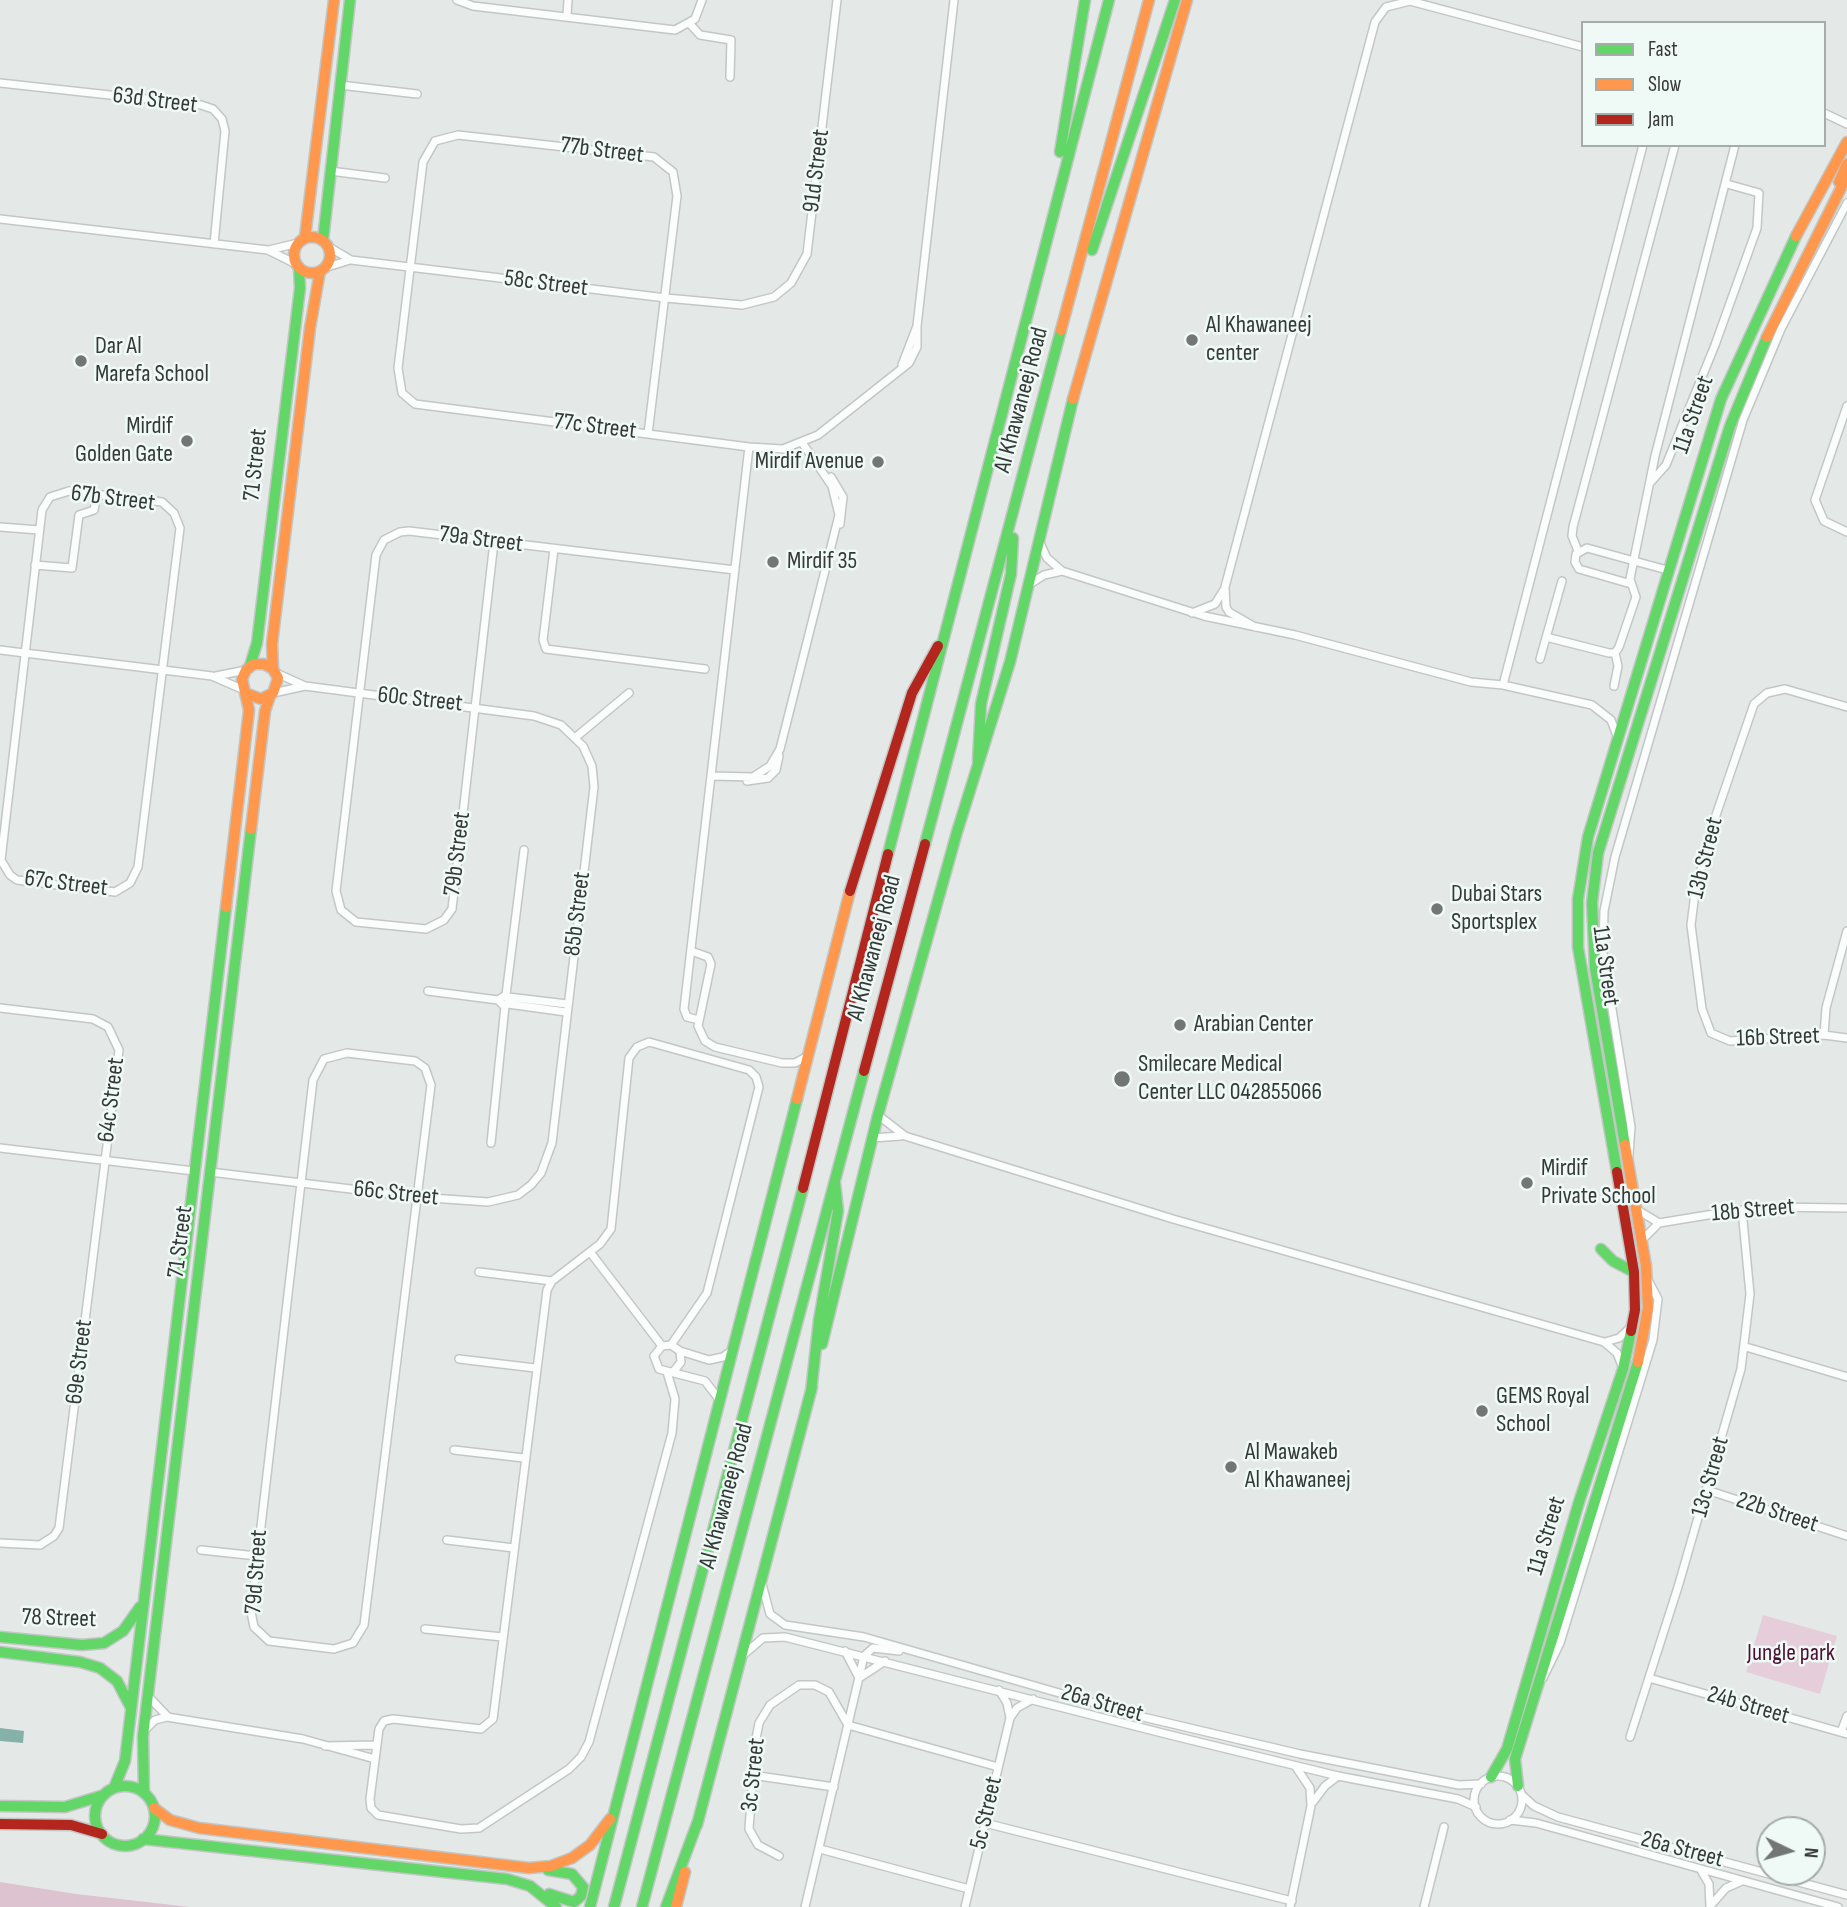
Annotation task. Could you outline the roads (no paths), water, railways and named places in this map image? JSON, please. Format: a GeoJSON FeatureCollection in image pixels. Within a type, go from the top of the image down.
{"type":"FeatureCollection","features":[{"type":"Feature","properties":{"kind":"main road"},"geometry":{"type":"LineString","coordinates":[[334,0],[302,240],[294,251],[298,266],[311,273],[322,270],[329,261],[326,244],[330,171],[351,0]]}},
{"type":"Feature","properties":{"kind":"main road"},"geometry":{"type":"LineString","coordinates":[[1047,230],[1085,0]]}},
{"type":"Feature","properties":{"kind":"main road","name":"Al Khawaneej Road"},"geometry":{"type":"LineString","coordinates":[[614,1907],[743,1421],[1047,230],[1109,0]]}},
{"type":"Feature","properties":{"kind":"main road","name":"Al Khawaneej Road"},"geometry":{"type":"LineString","coordinates":[[642,1907],[1149,0]]}},
{"type":"Feature","properties":{"kind":"main road"},"geometry":{"type":"LineString","coordinates":[[1069,303],[1105,214],[1175,0]]}},
{"type":"Feature","properties":{"kind":"main road"},"geometry":{"type":"LineString","coordinates":[[676,1907],[738,1660],[811,1392],[878,1115],[978,761],[1010,662],[1075,389],[1149,141],[1186,0]]}},
{"type":"Feature","properties":{"kind":"main road","name":"11a Street"},"geometry":{"type":"LineString","coordinates":[[1491,1777],[1507,1749],[1579,1502],[1623,1369],[1634,1323],[1634,1272],[1577,931],[1584,858],[1630,691],[1721,399],[1745,341],[1847,142]]}},
{"type":"Feature","properties":{"kind":"main road"},"geometry":{"type":"LineString","coordinates":[[1838,192],[1839,180],[1847,163]]}},
{"type":"Feature","properties":{"kind":"main road","name":"11a Street"},"geometry":{"type":"LineString","coordinates":[[1520,1791],[1515,1759],[1642,1349],[1648,1308],[1642,1241],[1595,968],[1592,925],[1598,853],[1730,426],[1760,349],[1794,274],[1847,176]]}},
{"type":"Feature","properties":{"kind":"main road"},"geometry":{"type":"LineString","coordinates":[[302,240],[326,244]]}},
{"type":"Feature","properties":{"kind":"main road","name":"71 Street"},"geometry":{"type":"LineString","coordinates":[[248,668],[257,643],[282,419],[299,298],[298,266]]}},
{"type":"Feature","properties":{"kind":"main road","name":"71 Street"},"geometry":{"type":"LineString","coordinates":[[275,671],[272,650],[300,413],[322,270]]}},
{"type":"Feature","properties":{"kind":"main road"},"geometry":{"type":"LineString","coordinates":[[1655,671],[1650,667],[1647,657],[1690,519],[1690,493]]}},
{"type":"Feature","properties":{"kind":"main road"},"geometry":{"type":"LineString","coordinates":[[978,761],[981,704],[1011,574],[1011,522]]}},
{"type":"Feature","properties":{"kind":"main road"},"geometry":{"type":"LineString","coordinates":[[1696,536],[1710,527]]}},
{"type":"Feature","properties":{"kind":"main road"},"geometry":{"type":"LineString","coordinates":[[590,1907],[718,1398],[860,854],[908,704],[922,671],[942,641]]}},
{"type":"Feature","properties":{"kind":"main road"},"geometry":{"type":"LineString","coordinates":[[264,664],[275,671],[278,683],[271,695],[261,699],[246,692],[242,680],[248,668],[264,664]]}},
{"type":"Feature","properties":{"kind":"main road"},"geometry":{"type":"LineString","coordinates":[[1626,761],[1627,739],[1637,702],[1630,691]]}},
{"type":"Feature","properties":{"kind":"main road","name":"71 Street"},"geometry":{"type":"LineString","coordinates":[[109,1791],[125,1761],[249,710],[246,692]]}},
{"type":"Feature","properties":{"kind":"main road","name":"71 Street"},"geometry":{"type":"LineString","coordinates":[[144,1793],[143,1736],[265,711],[271,695]]}},
{"type":"Feature","properties":{"kind":"main road"},"geometry":{"type":"LineString","coordinates":[[194,1171],[199,1187],[194,1239],[202,1243]]}},
{"type":"Feature","properties":{"kind":"main road"},"geometry":{"type":"LineString","coordinates":[[811,1392],[821,1308],[838,1211],[834,1181]]}},
{"type":"Feature","properties":{"kind":"main road"},"geometry":{"type":"LineString","coordinates":[[1601,1250],[1613,1261],[1634,1272]]}},
{"type":"Feature","properties":{"kind":"main road","name":"78 Street"},"geometry":{"type":"LineString","coordinates":[[0,1637],[82,1645],[104,1643],[123,1631],[142,1605]]}},
{"type":"Feature","properties":{"kind":"main road","name":"78 Street"},"geometry":{"type":"LineString","coordinates":[[0,1652],[80,1662],[100,1668],[117,1681],[130,1707]]}},
{"type":"Feature","properties":{"kind":"main road"},"geometry":{"type":"LineString","coordinates":[[0,1806],[65,1807],[130,1786],[144,1793],[154,1808],[170,1820],[199,1828],[572,1874],[580,1880],[583,1891],[579,1899],[566,1902],[507,1879],[143,1839],[121,1845],[102,1834],[71,1825],[0,1824]]}},
{"type":"Feature","properties":{"kind":"main road"},"geometry":{"type":"LineString","coordinates":[[102,1834],[96,1811],[109,1791]]}},
{"type":"Feature","properties":{"kind":"main road"},"geometry":{"type":"LineString","coordinates":[[143,1839],[153,1825],[154,1808]]}},
{"type":"Feature","properties":{"kind":"main road"},"geometry":{"type":"LineString","coordinates":[[528,1868],[551,1866],[572,1858],[598,1837],[614,1811]]}},
{"type":"Feature","properties":{"kind":"main road"},"geometry":{"type":"LineString","coordinates":[[666,1907],[698,1821]]}},
{"type":"Feature","properties":{"kind":"main road"},"geometry":{"type":"LineString","coordinates":[[530,1886],[556,1907]]}},
{"type":"Feature","properties":{"kind":"street"},"geometry":{"type":"LineString","coordinates":[[457,0],[473,6],[668,29],[690,24],[699,12],[702,0]]}},
{"type":"Feature","properties":{"kind":"street"},"geometry":{"type":"LineString","coordinates":[[567,16],[568,0]]}},
{"type":"Feature","properties":{"kind":"street","name":"91d Street"},"geometry":{"type":"LineString","coordinates":[[742,305],[764,301],[783,291],[798,274],[807,254],[837,0]]}},
{"type":"Feature","properties":{"kind":"street","name":"77c Street"},"geometry":{"type":"LineString","coordinates":[[410,267],[398,376],[408,399],[423,407],[749,447],[783,449],[803,443],[818,435],[895,375],[910,352],[916,326],[954,0]]}},
{"type":"Feature","properties":{"kind":"street"},"geometry":{"type":"LineString","coordinates":[[1192,613],[1215,604],[1225,587],[1372,33],[1380,14],[1393,3],[1410,1],[1581,46]]}},
{"type":"Feature","properties":{"kind":"street"},"geometry":{"type":"LineString","coordinates":[[690,24],[700,35],[731,40],[730,77]]}},
{"type":"Feature","properties":{"kind":"street","name":"63d Street"},"geometry":{"type":"LineString","coordinates":[[0,83],[201,105],[213,109],[222,119],[225,131],[214,244]]}},
{"type":"Feature","properties":{"kind":"street"},"geometry":{"type":"LineString","coordinates":[[340,85],[417,94]]}},
{"type":"Feature","properties":{"kind":"street"},"geometry":{"type":"LineString","coordinates":[[1826,114],[1847,124]]}},
{"type":"Feature","properties":{"kind":"street","name":"77b Street"},"geometry":{"type":"LineString","coordinates":[[410,267],[425,154],[442,137],[490,138],[654,157],[673,172],[678,187],[648,434]]}},
{"type":"Feature","properties":{"kind":"street"},"geometry":{"type":"LineString","coordinates":[[1503,685],[1642,147]]}},
{"type":"Feature","properties":{"kind":"street"},"geometry":{"type":"LineString","coordinates":[[1631,584],[1579,569],[1575,562],[1578,551],[1573,541],[1573,527],[1674,147]]}},
{"type":"Feature","properties":{"kind":"street"},"geometry":{"type":"LineString","coordinates":[[1614,686],[1618,666],[1615,653],[1636,597],[1631,584],[1633,561],[1649,483],[1735,147]]}},
{"type":"Feature","properties":{"kind":"street"},"geometry":{"type":"LineString","coordinates":[[330,171],[385,177]]}},
{"type":"Feature","properties":{"kind":"street"},"geometry":{"type":"LineString","coordinates":[[1649,483],[1666,465],[1756,234],[1760,212],[1759,192],[1727,184]]}},
{"type":"Feature","properties":{"kind":"street","name":"11a Street"},"geometry":{"type":"LineString","coordinates":[[1628,1159],[1631,1127],[1604,966],[1604,911],[1615,857],[1743,420],[1767,359],[1847,203]]}},
{"type":"Feature","properties":{"kind":"street"},"geometry":{"type":"LineString","coordinates":[[0,219],[268,250],[298,266]]}},
{"type":"Feature","properties":{"kind":"street"},"geometry":{"type":"LineString","coordinates":[[268,250],[302,240]]}},
{"type":"Feature","properties":{"kind":"street","name":"58c Street"},"geometry":{"type":"LineString","coordinates":[[326,244],[351,260]]}},
{"type":"Feature","properties":{"kind":"street","name":"58c Street"},"geometry":{"type":"LineString","coordinates":[[322,270],[351,260],[742,305]]}},
{"type":"Feature","properties":{"kind":"street"},"geometry":{"type":"LineString","coordinates":[[1847,406],[1816,492],[1816,508],[1824,521],[1847,532]]}},
{"type":"Feature","properties":{"kind":"street"},"geometry":{"type":"LineString","coordinates":[[712,776],[753,782],[768,778],[778,765],[835,534],[838,500],[823,470],[803,443]]}},
{"type":"Feature","properties":{"kind":"street"},"geometry":{"type":"LineString","coordinates":[[699,1020],[687,1017],[684,1012],[749,447]]}},
{"type":"Feature","properties":{"kind":"street","name":"67b Street"},"geometry":{"type":"LineString","coordinates":[[24,653],[42,510],[56,493],[69,491],[97,494],[162,502],[178,520],[180,536],[163,670]]}},
{"type":"Feature","properties":{"kind":"street"},"geometry":{"type":"LineString","coordinates":[[35,565],[72,568],[79,515],[94,510],[97,494]]}},
{"type":"Feature","properties":{"kind":"street"},"geometry":{"type":"LineString","coordinates":[[0,527],[39,530]]}},
{"type":"Feature","properties":{"kind":"street","name":"79a Street"},"geometry":{"type":"LineString","coordinates":[[358,693],[376,555],[384,540],[400,531],[735,570]]}},
{"type":"Feature","properties":{"kind":"street"},"geometry":{"type":"LineString","coordinates":[[1038,539],[1046,558],[1062,571],[1192,613],[1471,682],[1503,685],[1598,707],[1611,720],[1617,737]]}},
{"type":"Feature","properties":{"kind":"street","name":"79b Street"},"geometry":{"type":"LineString","coordinates":[[358,693],[336,891],[338,904],[345,915],[356,922],[420,930],[439,924],[449,915],[453,902],[494,542]]}},
{"type":"Feature","properties":{"kind":"street"},"geometry":{"type":"LineString","coordinates":[[1578,551],[1587,548],[1667,570]]}},
{"type":"Feature","properties":{"kind":"street"},"geometry":{"type":"LineString","coordinates":[[554,549],[543,640],[546,649],[705,669]]}},
{"type":"Feature","properties":{"kind":"street"},"geometry":{"type":"LineString","coordinates":[[1029,584],[1044,575],[1062,571]]}},
{"type":"Feature","properties":{"kind":"street"},"geometry":{"type":"LineString","coordinates":[[1540,659],[1562,580]]}},
{"type":"Feature","properties":{"kind":"street"},"geometry":{"type":"LineString","coordinates":[[1225,587],[1229,612],[1255,627]]}},
{"type":"Feature","properties":{"kind":"street"},"geometry":{"type":"LineString","coordinates":[[1546,637],[1615,653]]}},
{"type":"Feature","properties":{"kind":"street"},"geometry":{"type":"LineString","coordinates":[[0,650],[212,676],[246,692]]}},
{"type":"Feature","properties":{"kind":"street","name":"67c Street"},"geometry":{"type":"LineString","coordinates":[[24,653],[1,860],[10,875],[17,880],[55,887],[115,892],[126,887],[134,878],[163,670]]}},
{"type":"Feature","properties":{"kind":"street"},"geometry":{"type":"LineString","coordinates":[[212,676],[248,668]]}},
{"type":"Feature","properties":{"kind":"street","name":"60c Street"},"geometry":{"type":"LineString","coordinates":[[275,671],[305,686],[475,706],[534,716],[562,725],[576,737]]}},
{"type":"Feature","properties":{"kind":"street","name":"60c Street"},"geometry":{"type":"LineString","coordinates":[[271,695],[305,686]]}},
{"type":"Feature","properties":{"kind":"street","name":"13b Street"},"geometry":{"type":"LineString","coordinates":[[1711,1033],[1702,1009],[1692,942],[1695,892],[1750,710],[1767,693],[1785,690],[1847,707]]}},
{"type":"Feature","properties":{"kind":"street"},"geometry":{"type":"LineString","coordinates":[[576,737],[629,693]]}},
{"type":"Feature","properties":{"kind":"street","name":"85b Street"},"geometry":{"type":"LineString","coordinates":[[552,1143],[594,788],[588,755],[576,737]]}},
{"type":"Feature","properties":{"kind":"street"},"geometry":{"type":"LineString","coordinates":[[491,1143],[524,850]]}},
{"type":"Feature","properties":{"kind":"street"},"geometry":{"type":"LineString","coordinates":[[1824,1035],[1826,1008],[1847,931]]}},
{"type":"Feature","properties":{"kind":"street"},"geometry":{"type":"LineString","coordinates":[[691,951],[708,957],[711,964],[699,1020],[702,1037],[715,1047],[782,1063],[795,1063],[806,1057]]}},
{"type":"Feature","properties":{"kind":"street"},"geometry":{"type":"LineString","coordinates":[[428,991],[567,1008]]}},
{"type":"Feature","properties":{"kind":"street","name":"64c Street"},"geometry":{"type":"LineString","coordinates":[[0,1008],[93,1019],[114,1034],[119,1058],[105,1160]]}},
{"type":"Feature","properties":{"kind":"street","name":"16b Street"},"geometry":{"type":"LineString","coordinates":[[1711,1033],[1730,1041],[1824,1035],[1847,1038]]}},
{"type":"Feature","properties":{"kind":"street"},"geometry":{"type":"LineString","coordinates":[[681,1355],[671,1371],[675,1399],[672,1433],[589,1742],[581,1757],[569,1769],[491,1823],[467,1829],[383,1817],[374,1812],[370,1804],[380,1725],[388,1719],[481,1729],[489,1725],[493,1716],[546,1294],[552,1281],[608,1235],[615,1218],[629,1058],[640,1044],[654,1043],[753,1073],[758,1082],[758,1092],[707,1293],[671,1345],[662,1346],[656,1352],[654,1361],[659,1368],[671,1371],[708,1383],[718,1398]]}},
{"type":"Feature","properties":{"kind":"street","name":"79d Street"},"geometry":{"type":"LineString","coordinates":[[339,1053],[408,1060],[425,1068],[431,1085],[364,1625],[357,1639],[344,1648],[334,1649],[274,1642],[260,1635],[251,1617],[301,1184],[313,1080],[318,1065],[324,1059],[339,1053]]}},
{"type":"Feature","properties":{"kind":"street"},"geometry":{"type":"LineString","coordinates":[[878,1115],[905,1136],[1173,1219],[1604,1342],[1617,1353],[1623,1369]]}},
{"type":"Feature","properties":{"kind":"street"},"geometry":{"type":"LineString","coordinates":[[872,1138],[905,1136]]}},
{"type":"Feature","properties":{"kind":"street","name":"66c Street"},"geometry":{"type":"LineString","coordinates":[[210,1172],[417,1197],[488,1202],[518,1195],[541,1173],[552,1143]]}},
{"type":"Feature","properties":{"kind":"street"},"geometry":{"type":"LineString","coordinates":[[0,1148],[194,1171]]}},
{"type":"Feature","properties":{"kind":"street","name":"69e Street"},"geometry":{"type":"LineString","coordinates":[[0,1543],[40,1545],[54,1536],[61,1520],[105,1160]]}},
{"type":"Feature","properties":{"kind":"street","name":"18b Street"},"geometry":{"type":"LineString","coordinates":[[1659,1223],[1742,1210],[1798,1206],[1847,1208]]}},
{"type":"Feature","properties":{"kind":"street"},"geometry":{"type":"LineString","coordinates":[[1636,1209],[1659,1223],[1642,1241]]}},
{"type":"Feature","properties":{"kind":"street","name":"13c Street"},"geometry":{"type":"LineString","coordinates":[[1630,1737],[1707,1490],[1746,1347],[1750,1294],[1742,1210]]}},
{"type":"Feature","properties":{"kind":"street"},"geometry":{"type":"LineString","coordinates":[[590,1252],[662,1346]]}},
{"type":"Feature","properties":{"kind":"street"},"geometry":{"type":"LineString","coordinates":[[479,1272],[552,1281]]}},
{"type":"Feature","properties":{"kind":"street"},"geometry":{"type":"LineString","coordinates":[[1604,1342],[1624,1335],[1634,1323]]}},
{"type":"Feature","properties":{"kind":"street"},"geometry":{"type":"LineString","coordinates":[[671,1345],[681,1355],[705,1360],[718,1359],[731,1351]]}},
{"type":"Feature","properties":{"kind":"street"},"geometry":{"type":"LineString","coordinates":[[1746,1347],[1847,1377]]}},
{"type":"Feature","properties":{"kind":"street"},"geometry":{"type":"LineString","coordinates":[[459,1359],[535,1368]]}},
{"type":"Feature","properties":{"kind":"street"},"geometry":{"type":"LineString","coordinates":[[454,1450],[524,1458]]}},
{"type":"Feature","properties":{"kind":"street","name":"22b Street"},"geometry":{"type":"LineString","coordinates":[[1707,1490],[1847,1536]]}},
{"type":"Feature","properties":{"kind":"street"},"geometry":{"type":"LineString","coordinates":[[446,1540],[514,1548]]}},
{"type":"Feature","properties":{"kind":"street"},"geometry":{"type":"LineString","coordinates":[[201,1550],[257,1556]]}},
{"type":"Feature","properties":{"kind":"street","name":"26a Street"},"geometry":{"type":"LineString","coordinates":[[761,1573],[770,1615],[780,1623],[864,1637],[1143,1717],[1300,1754],[1446,1783],[1481,1784]]}},
{"type":"Feature","properties":{"kind":"street"},"geometry":{"type":"LineString","coordinates":[[425,1629],[502,1637]]}},
{"type":"Feature","properties":{"kind":"street","name":"26a Street"},"geometry":{"type":"LineString","coordinates":[[738,1660],[754,1644],[772,1635],[886,1661],[1295,1766],[1458,1799],[1476,1807]]}},
{"type":"Feature","properties":{"kind":"street"},"geometry":{"type":"LineString","coordinates":[[805,1907],[864,1656],[869,1649],[877,1647],[917,1652]]}},
{"type":"Feature","properties":{"kind":"street"},"geometry":{"type":"LineString","coordinates":[[845,1651],[859,1678]]}},
{"type":"Feature","properties":{"kind":"street"},"geometry":{"type":"LineString","coordinates":[[859,1678],[886,1661]]}},
{"type":"Feature","properties":{"kind":"street","name":"24b Street"},"geometry":{"type":"LineString","coordinates":[[1649,1678],[1844,1733]]}},
{"type":"Feature","properties":{"kind":"street","name":"3c Street"},"geometry":{"type":"LineString","coordinates":[[779,1856],[758,1844],[750,1835],[752,1775],[759,1723],[770,1705],[786,1691],[805,1684],[825,1689],[836,1700],[848,1725]]}},
{"type":"Feature","properties":{"kind":"street"},"geometry":{"type":"LineString","coordinates":[[999,1690],[1007,1703],[1010,1718]]}},
{"type":"Feature","properties":{"kind":"street"},"geometry":{"type":"LineString","coordinates":[[148,1696],[154,1706],[167,1717],[303,1739],[375,1759]]}},
{"type":"Feature","properties":{"kind":"street"},"geometry":{"type":"LineString","coordinates":[[1010,1718],[1017,1708],[1033,1699]]}},
{"type":"Feature","properties":{"kind":"street"},"geometry":{"type":"LineString","coordinates":[[1844,1733],[1847,1716]]}},
{"type":"Feature","properties":{"kind":"street"},"geometry":{"type":"LineString","coordinates":[[143,1736],[150,1724],[167,1717]]}},
{"type":"Feature","properties":{"kind":"street","name":"5c Street"},"geometry":{"type":"LineString","coordinates":[[965,1907],[1010,1718]]}},
{"type":"Feature","properties":{"kind":"street"},"geometry":{"type":"LineString","coordinates":[[848,1725],[998,1767]]}},
{"type":"Feature","properties":{"kind":"street"},"geometry":{"type":"LineString","coordinates":[[325,1746],[377,1745]]}},
{"type":"Feature","properties":{"kind":"street"},"geometry":{"type":"LineString","coordinates":[[985,1823],[1291,1904],[1311,1806],[1310,1788],[1295,1766]]}},
{"type":"Feature","properties":{"kind":"street"},"geometry":{"type":"LineString","coordinates":[[752,1775],[834,1787]]}},
{"type":"Feature","properties":{"kind":"street"},"geometry":{"type":"LineString","coordinates":[[1311,1806],[1319,1792],[1338,1776]]}},
{"type":"Feature","properties":{"kind":"street"},"geometry":{"type":"LineString","coordinates":[[1491,1777],[1509,1778],[1520,1791],[1519,1812],[1510,1820],[1493,1823],[1482,1817],[1476,1807],[1475,1794],[1481,1784],[1491,1777]]}},
{"type":"Feature","properties":{"kind":"street","name":"26a Street"},"geometry":{"type":"LineString","coordinates":[[1520,1791],[1534,1806],[1558,1817],[1847,1895]]}},
{"type":"Feature","properties":{"kind":"street","name":"26a Street"},"geometry":{"type":"LineString","coordinates":[[1510,1820],[1536,1823],[1838,1907]]}},
{"type":"Feature","properties":{"kind":"street"},"geometry":{"type":"LineString","coordinates":[[1424,1907],[1444,1827]]}},
{"type":"Feature","properties":{"kind":"street"},"geometry":{"type":"LineString","coordinates":[[820,1849],[969,1889]]}},
{"type":"Feature","properties":{"kind":"street"},"geometry":{"type":"LineString","coordinates":[[1698,1869],[1709,1884],[1710,1906]]}},
{"type":"Feature","properties":{"kind":"street"},"geometry":{"type":"LineString","coordinates":[[1710,1906],[1726,1888],[1743,1881]]}},
{"type":"Feature","properties":{"kind":"place","name":"Al Khawaneej center"},"geometry":{"type":"Point","coordinates":[1192,340]}},
{"type":"Feature","properties":{"kind":"place","name":"Dar Al Marefa School"},"geometry":{"type":"Point","coordinates":[81,361]}},
{"type":"Feature","properties":{"kind":"place","name":"Mirdif Golden Gate"},"geometry":{"type":"Point","coordinates":[187,441]}},
{"type":"Feature","properties":{"kind":"place","name":"Mirdif Avenue"},"geometry":{"type":"Point","coordinates":[878,462]}},
{"type":"Feature","properties":{"kind":"place","name":"Mirdif 35"},"geometry":{"type":"Point","coordinates":[773,562]}},
{"type":"Feature","properties":{"kind":"place","name":"Dubai Stars Sportsplex"},"geometry":{"type":"Point","coordinates":[1437,909]}},
{"type":"Feature","properties":{"kind":"place","name":"Arabian Center"},"geometry":{"type":"Point","coordinates":[1180,1025]}},
{"type":"Feature","properties":{"kind":"place","name":"Smilecare Medical Center LLC 042855066"},"geometry":{"type":"Point","coordinates":[1122,1079]}},
{"type":"Feature","properties":{"kind":"place","name":"Mirdif Private School"},"geometry":{"type":"Point","coordinates":[1527,1183]}},
{"type":"Feature","properties":{"kind":"place","name":"GEMS Royal School"},"geometry":{"type":"Point","coordinates":[1482,1411]}},
{"type":"Feature","properties":{"kind":"place","name":"Al Mawakeb Al Khawaneej"},"geometry":{"type":"Point","coordinates":[1231,1467]}},
{"type":"Feature","properties":{"kind":"park label","name":"Jungle park"},"geometry":{"type":"Point","coordinates":[1791,1654]}}]}
